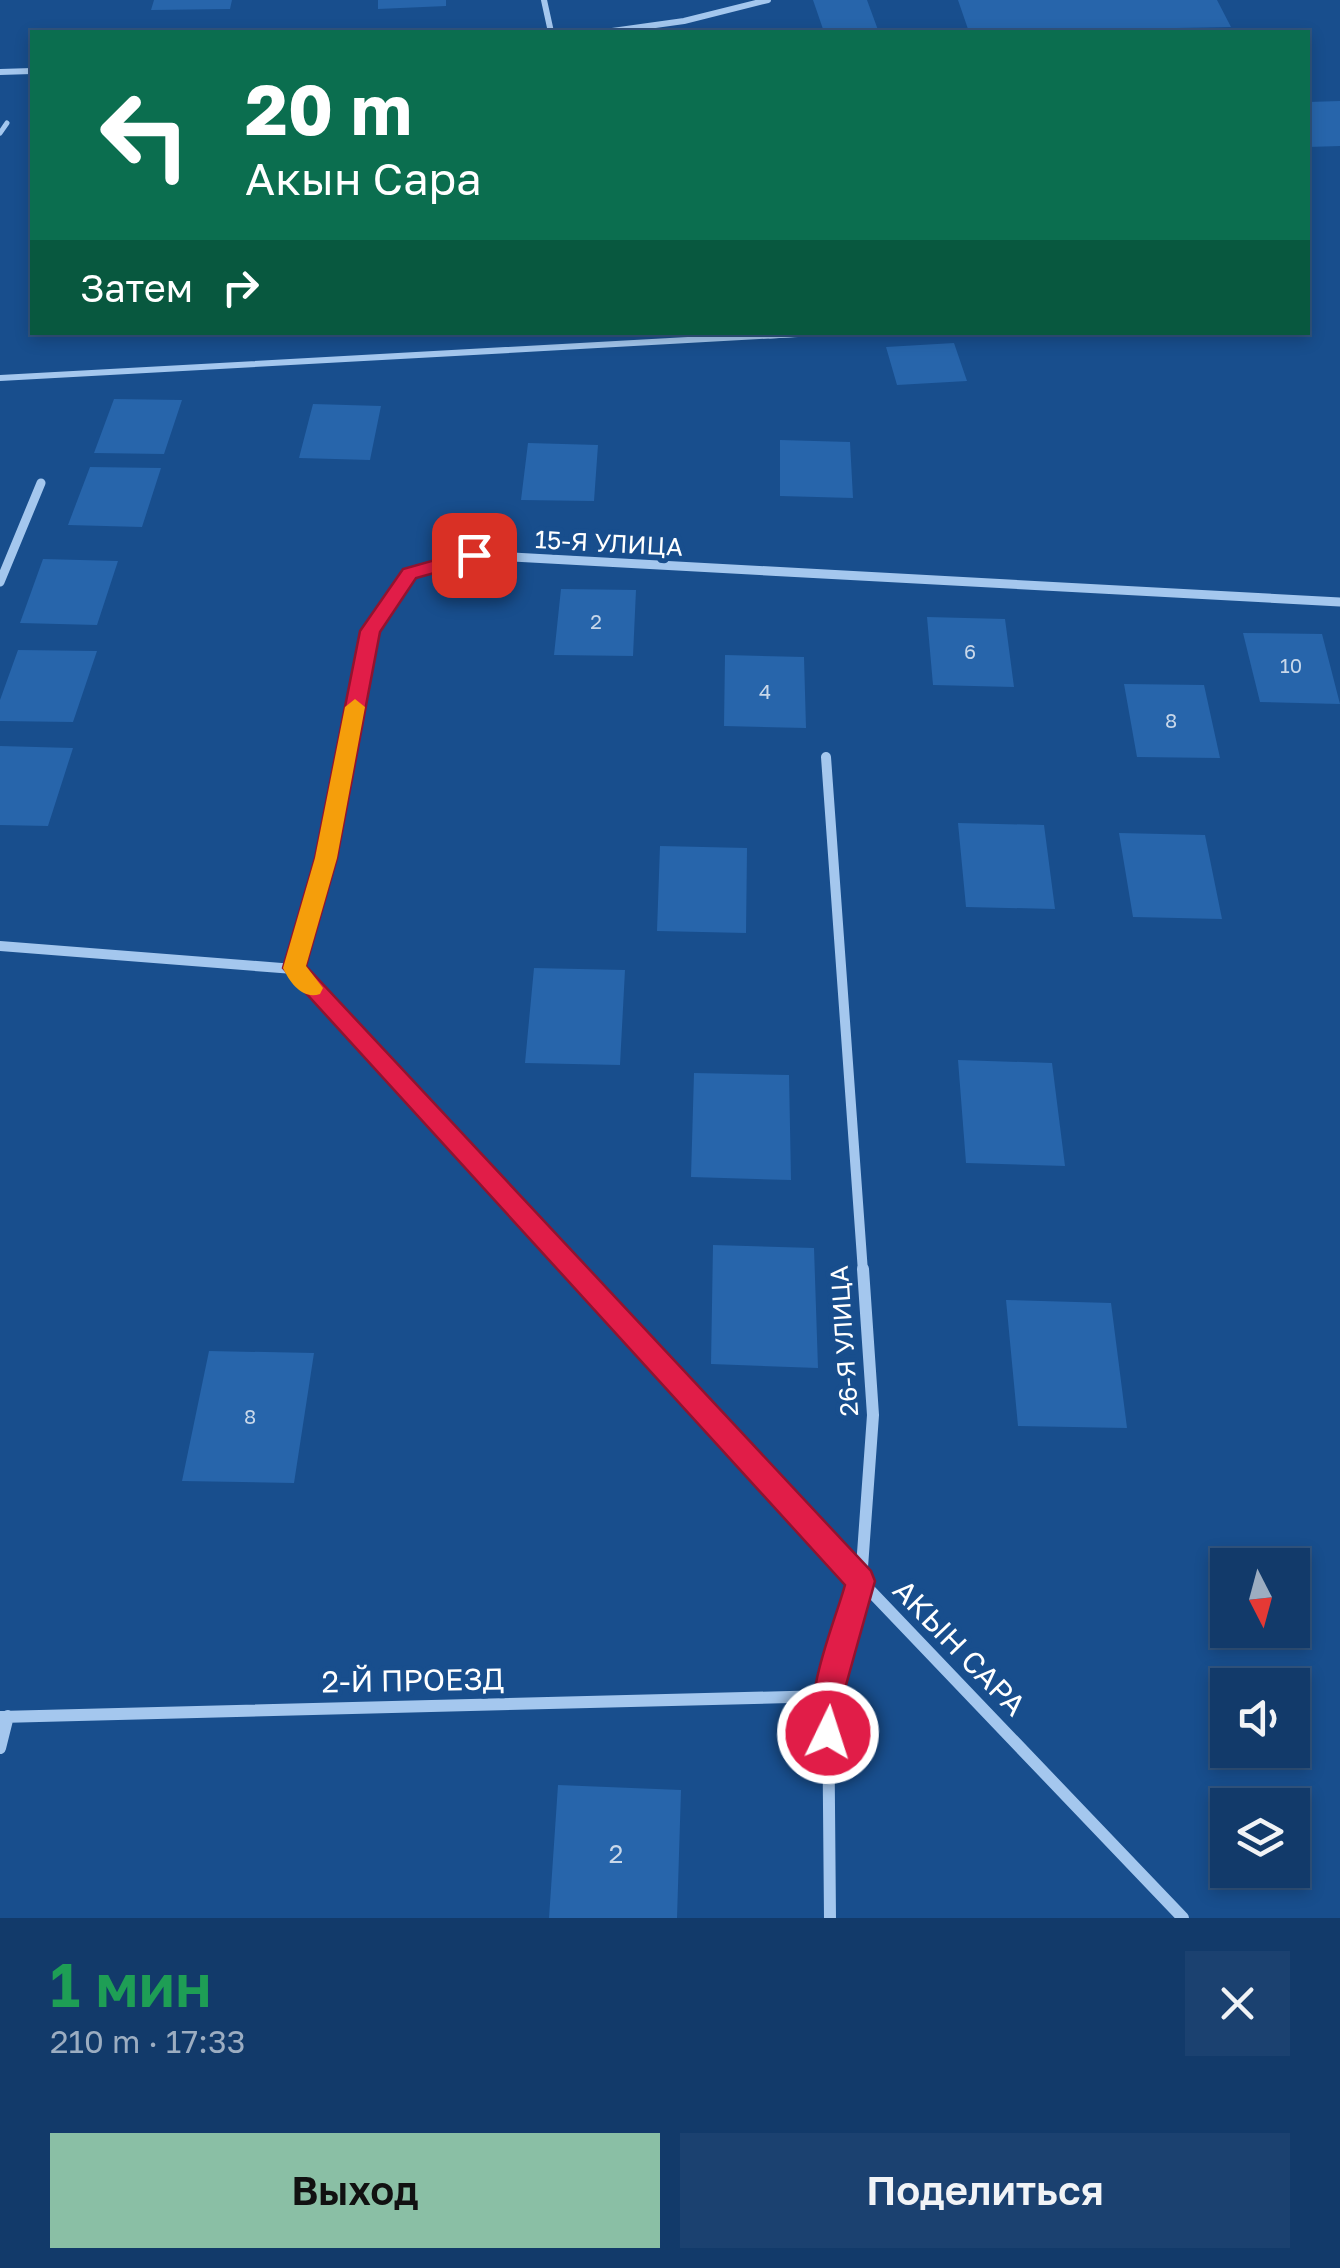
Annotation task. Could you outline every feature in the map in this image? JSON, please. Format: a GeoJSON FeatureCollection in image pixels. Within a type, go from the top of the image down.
{"type":"FeatureCollection","features":[{"type":"Feature","properties":{"kind":"street"},"geometry":{"type":"LineString","coordinates":[[544,0],[552,30]]}},
{"type":"Feature","properties":{"kind":"street"},"geometry":{"type":"LineString","coordinates":[[619,30],[684,21],[768,0]]}},
{"type":"Feature","properties":{"kind":"street"},"geometry":{"type":"LineString","coordinates":[[0,72],[30,71]]}},
{"type":"Feature","properties":{"kind":"street"},"geometry":{"type":"LineString","coordinates":[[0,582],[41,482]]}},
{"type":"Feature","properties":{"kind":"street","name":"15-Я УЛИЦА"},"geometry":{"type":"LineString","coordinates":[[294,968],[326,858],[370,631],[409,574],[474,555],[1340,602]]}},
{"type":"Feature","properties":{"kind":"street","name":"26-Я УЛИЦА"},"geometry":{"type":"LineString","coordinates":[[826,757],[873,1415],[860,1581],[828,1696],[830,1918]]}},
{"type":"Feature","properties":{"kind":"street"},"geometry":{"type":"LineString","coordinates":[[0,946],[294,968]]}},
{"type":"Feature","properties":{"kind":"street","name":"АКЫН САРА"},"geometry":{"type":"LineString","coordinates":[[294,968],[860,1581],[1183,1918]]}},
{"type":"Feature","properties":{"kind":"street","name":"2-Й ПРОЕЗД"},"geometry":{"type":"LineString","coordinates":[[4,1716],[828,1696]]}},
{"type":"Feature","properties":{"kind":"street"},"geometry":{"type":"LineString","coordinates":[[0,1748],[4,1716]]}},
{"type":"Feature","properties":{"kind":"lane"},"geometry":{"type":"LineString","coordinates":[[0,134],[8,123]]}},
{"type":"Feature","properties":{"kind":"lane"},"geometry":{"type":"LineString","coordinates":[[0,378],[781,335]]}},
{"type":"Feature","properties":{"kind":"building"},"geometry":{"type":"Polygon","coordinates":[[[154,0],[232,0],[230,9],[151,10],[154,0]]]}},
{"type":"Feature","properties":{"kind":"building"},"geometry":{"type":"Polygon","coordinates":[[[378,0],[446,0],[446,6],[378,9],[378,0]]]}},
{"type":"Feature","properties":{"kind":"building"},"geometry":{"type":"Polygon","coordinates":[[[813,0],[867,0],[878,30],[823,30],[813,0]]]}},
{"type":"Feature","properties":{"kind":"building"},"geometry":{"type":"Polygon","coordinates":[[[958,0],[1217,0],[1231,27],[1074,30],[968,30],[958,0]]]}},
{"type":"Feature","properties":{"kind":"building"},"geometry":{"type":"Polygon","coordinates":[[[1340,101],[1340,146],[1310,147],[1310,102],[1340,101]]]}},
{"type":"Feature","properties":{"kind":"building"},"geometry":{"type":"Polygon","coordinates":[[[954,343],[967,381],[897,385],[886,347],[954,343]]]}},
{"type":"Feature","properties":{"kind":"building"},"geometry":{"type":"Polygon","coordinates":[[[114,399],[182,400],[164,454],[94,453],[114,399]]]}},
{"type":"Feature","properties":{"kind":"building"},"geometry":{"type":"Polygon","coordinates":[[[313,404],[381,406],[370,460],[299,458],[313,404]]]}},
{"type":"Feature","properties":{"kind":"building"},"geometry":{"type":"Polygon","coordinates":[[[780,440],[850,442],[853,498],[780,496],[780,440]]]}},
{"type":"Feature","properties":{"kind":"building"},"geometry":{"type":"Polygon","coordinates":[[[528,443],[598,445],[594,501],[521,500],[528,443]]]}},
{"type":"Feature","properties":{"kind":"building"},"geometry":{"type":"Polygon","coordinates":[[[90,467],[161,468],[142,527],[68,525],[90,467]]]}},
{"type":"Feature","properties":{"kind":"building"},"geometry":{"type":"Polygon","coordinates":[[[43,559],[118,561],[97,625],[20,623],[43,559]]]}},
{"type":"Feature","properties":{"kind":"building"},"geometry":{"type":"Polygon","coordinates":[[[561,589],[636,590],[633,656],[554,655],[561,589]]]}},
{"type":"Feature","properties":{"kind":"building"},"geometry":{"type":"Polygon","coordinates":[[[927,617],[1005,619],[1014,687],[933,685],[927,617]]]}},
{"type":"Feature","properties":{"kind":"building"},"geometry":{"type":"Polygon","coordinates":[[[1243,633],[1322,634],[1340,704],[1260,702],[1243,633]]]}},
{"type":"Feature","properties":{"kind":"building"},"geometry":{"type":"Polygon","coordinates":[[[18,650],[97,651],[73,722],[0,721],[0,700],[18,650]]]}},
{"type":"Feature","properties":{"kind":"building"},"geometry":{"type":"Polygon","coordinates":[[[725,655],[804,657],[806,728],[724,726],[725,655]]]}},
{"type":"Feature","properties":{"kind":"building"},"geometry":{"type":"Polygon","coordinates":[[[1124,684],[1204,685],[1220,758],[1137,757],[1124,684]]]}},
{"type":"Feature","properties":{"kind":"building"},"geometry":{"type":"Polygon","coordinates":[[[0,746],[73,748],[48,826],[0,825],[0,746]]]}},
{"type":"Feature","properties":{"kind":"building"},"geometry":{"type":"Polygon","coordinates":[[[958,823],[1044,825],[1055,909],[966,907],[958,823]]]}},
{"type":"Feature","properties":{"kind":"building"},"geometry":{"type":"Polygon","coordinates":[[[1119,833],[1205,835],[1222,919],[1133,917],[1119,833]]]}},
{"type":"Feature","properties":{"kind":"building"},"geometry":{"type":"Polygon","coordinates":[[[660,846],[747,848],[746,933],[657,931],[660,846]]]}},
{"type":"Feature","properties":{"kind":"building"},"geometry":{"type":"Polygon","coordinates":[[[534,968],[625,970],[620,1065],[525,1063],[534,968]]]}},
{"type":"Feature","properties":{"kind":"building"},"geometry":{"type":"Polygon","coordinates":[[[958,1060],[1052,1063],[1065,1166],[966,1163],[958,1060]]]}},
{"type":"Feature","properties":{"kind":"building"},"geometry":{"type":"Polygon","coordinates":[[[694,1073],[789,1075],[791,1180],[691,1177],[694,1073]]]}},
{"type":"Feature","properties":{"kind":"building"},"geometry":{"type":"Polygon","coordinates":[[[713,1245],[814,1248],[818,1368],[711,1364],[713,1245]]]}},
{"type":"Feature","properties":{"kind":"building"},"geometry":{"type":"Polygon","coordinates":[[[1006,1300],[1111,1303],[1127,1428],[1018,1426],[1006,1300]]]}},
{"type":"Feature","properties":{"kind":"building"},"geometry":{"type":"Polygon","coordinates":[[[209,1351],[314,1353],[294,1483],[182,1481],[209,1351]]]}},
{"type":"Feature","properties":{"kind":"building"},"geometry":{"type":"Polygon","coordinates":[[[558,1785],[681,1790],[677,1918],[549,1918],[558,1785]]]}},
{"type":"Feature","properties":{"kind":"slow traffic"},"geometry":{"type":"LineString","coordinates":[[312,988],[294,968],[326,858],[355,707]]}},
{"type":"Feature","properties":{"kind":"route"},"geometry":{"type":"LineString","coordinates":[[474,555],[409,574],[370,631],[326,858],[294,968],[860,1581],[828,1696],[828,1733]]}}]}
